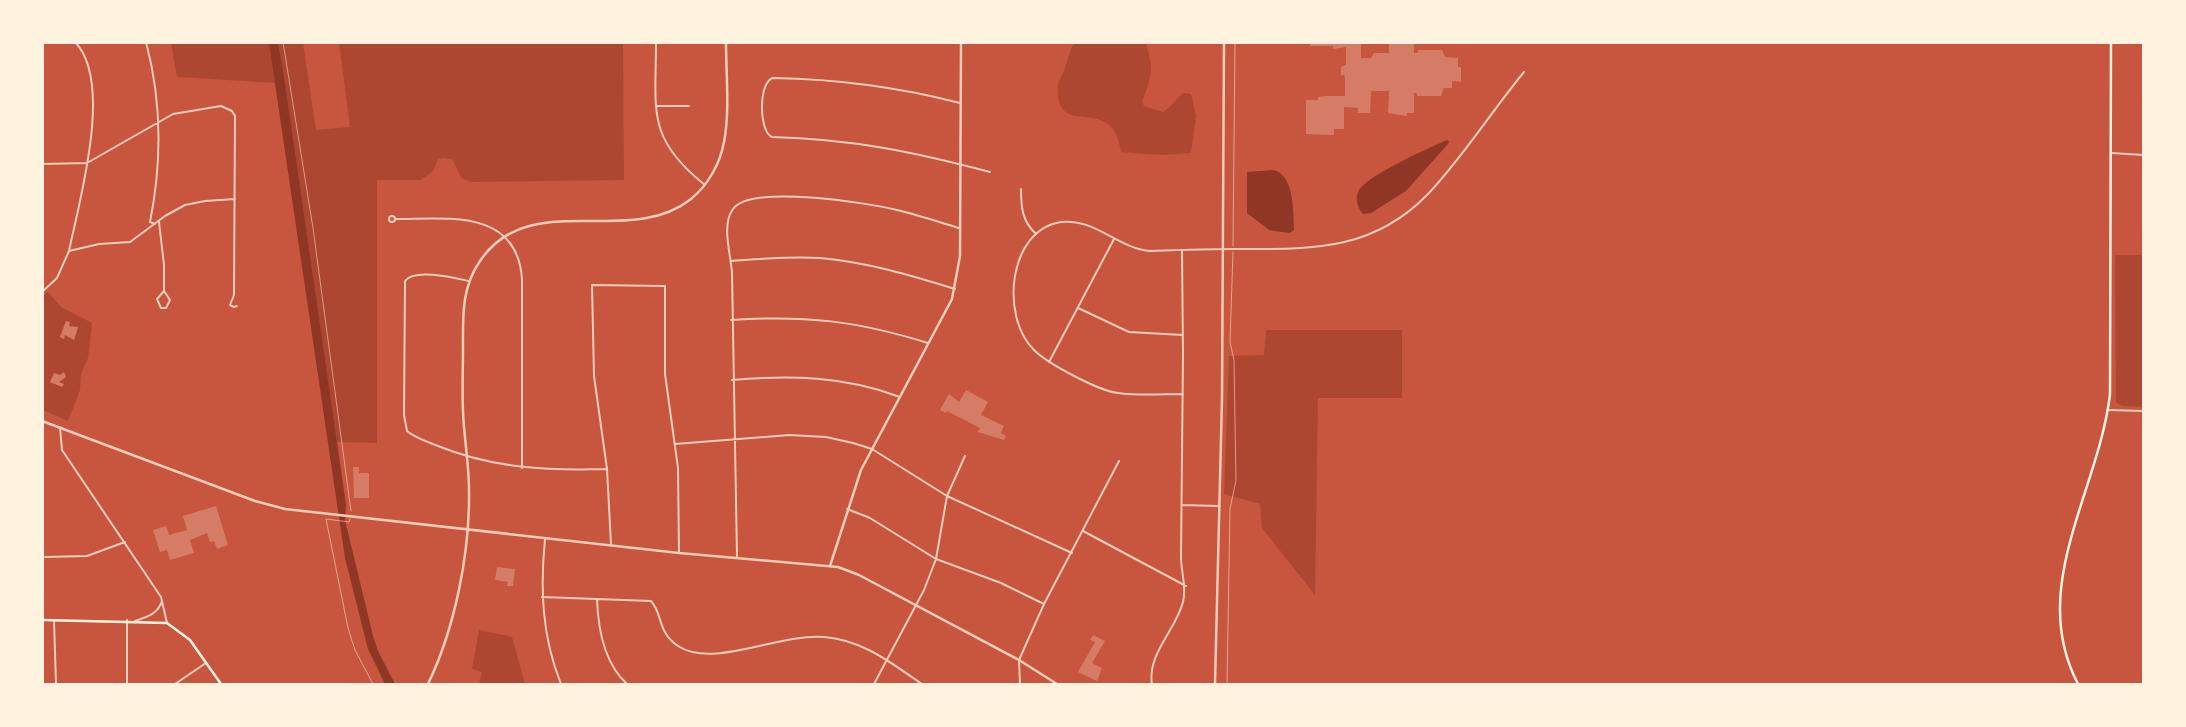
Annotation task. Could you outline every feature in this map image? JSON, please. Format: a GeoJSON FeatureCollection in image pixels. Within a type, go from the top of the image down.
{"type":"FeatureCollection","features":[{"type":"Feature","properties":{"kind":"main road"},"geometry":{"type":"LineString","coordinates":[[2078,684],[2065,651],[2058,603],[2064,564],[2108,410],[2111,380],[2111,42]]}},
{"type":"Feature","properties":{"kind":"main road"},"geometry":{"type":"LineString","coordinates":[[42,620],[127,620],[168,623],[186,636],[207,662],[221,684]]}},
{"type":"Feature","properties":{"kind":"street"},"geometry":{"type":"LineString","coordinates":[[42,292],[57,278],[69,251],[87,163],[92,121],[92,81],[85,56],[75,42]]}},
{"type":"Feature","properties":{"kind":"street"},"geometry":{"type":"LineString","coordinates":[[146,42],[153,73],[159,121],[157,179],[150,222],[155,224]]}},
{"type":"Feature","properties":{"kind":"street"},"geometry":{"type":"LineString","coordinates":[[656,42],[656,106],[659,128],[670,152],[683,168],[705,185]]}},
{"type":"Feature","properties":{"kind":"street"},"geometry":{"type":"LineString","coordinates":[[428,684],[447,635],[468,529],[468,457],[463,410],[462,316],[469,281],[484,255],[505,236],[525,226],[546,221],[632,221],[654,218],[682,205],[705,185],[717,164],[725,139],[726,42]]}},
{"type":"Feature","properties":{"kind":"street"},"geometry":{"type":"LineString","coordinates":[[1215,684],[1223,249],[1224,42]]}},
{"type":"Feature","properties":{"kind":"street"},"geometry":{"type":"LineString","coordinates":[[830,566],[856,481],[930,344],[954,289],[959,262],[960,43]]}},
{"type":"Feature","properties":{"kind":"street"},"geometry":{"type":"LineString","coordinates":[[1183,394],[1110,391],[1049,362],[1034,350],[1023,337],[1016,322],[1013,306],[1018,266],[1024,251],[1036,234],[1048,226],[1071,222],[1093,227],[1114,239],[1142,250],[1322,248],[1362,237],[1384,227],[1408,212],[1428,194],[1524,72]]}},
{"type":"Feature","properties":{"kind":"street"},"geometry":{"type":"LineString","coordinates":[[960,103],[900,89],[828,79],[773,78],[766,82],[763,88],[763,127],[766,134],[772,138],[818,138],[882,146],[990,172]]}},
{"type":"Feature","properties":{"kind":"street"},"geometry":{"type":"LineString","coordinates":[[42,164],[87,163],[173,114],[221,106],[232,111],[235,116],[235,199],[234,295],[230,304],[234,308],[237,306]]}},
{"type":"Feature","properties":{"kind":"street"},"geometry":{"type":"LineString","coordinates":[[656,106],[689,106]]}},
{"type":"Feature","properties":{"kind":"street"},"geometry":{"type":"LineString","coordinates":[[2111,153],[2144,155],[2144,162]]}},
{"type":"Feature","properties":{"kind":"street"},"geometry":{"type":"LineString","coordinates":[[1021,189],[1022,214],[1036,234]]}},
{"type":"Feature","properties":{"kind":"street"},"geometry":{"type":"LineString","coordinates":[[737,558],[736,439],[732,380],[729,219],[734,208],[747,200],[791,197],[847,201],[898,210],[959,228]]}},
{"type":"Feature","properties":{"kind":"street"},"geometry":{"type":"LineString","coordinates":[[69,251],[94,245],[133,241],[178,209],[196,202],[235,199]]}},
{"type":"Feature","properties":{"kind":"street"},"geometry":{"type":"LineString","coordinates":[[395,219],[470,220],[489,226],[505,236],[518,259],[522,279],[522,468]]}},
{"type":"Feature","properties":{"kind":"street"},"geometry":{"type":"LineString","coordinates":[[159,222],[164,265],[164,291],[170,300],[166,308],[161,308],[157,299],[164,291]]}},
{"type":"Feature","properties":{"kind":"street"},"geometry":{"type":"LineString","coordinates":[[1049,362],[1114,239]]}},
{"type":"Feature","properties":{"kind":"street"},"geometry":{"type":"LineString","coordinates":[[1152,684],[1154,663],[1178,617],[1186,586],[1181,560],[1182,250]]}},
{"type":"Feature","properties":{"kind":"street"},"geometry":{"type":"LineString","coordinates":[[731,260],[801,258],[852,262],[910,275],[954,289]]}},
{"type":"Feature","properties":{"kind":"street"},"geometry":{"type":"LineString","coordinates":[[469,281],[447,276],[417,275],[408,278],[404,285],[405,428],[412,435],[468,457],[522,468],[607,469]]}},
{"type":"Feature","properties":{"kind":"street"},"geometry":{"type":"LineString","coordinates":[[611,544],[607,469],[594,384],[592,285],[665,286],[665,374],[675,444],[679,500],[679,553]]}},
{"type":"Feature","properties":{"kind":"street"},"geometry":{"type":"LineString","coordinates":[[1078,308],[1129,332],[1183,335]]}},
{"type":"Feature","properties":{"kind":"street"},"geometry":{"type":"LineString","coordinates":[[731,320],[784,317],[820,318],[868,326],[930,344]]}},
{"type":"Feature","properties":{"kind":"street"},"geometry":{"type":"LineString","coordinates":[[732,380],[776,376],[815,377],[864,386],[900,397]]}},
{"type":"Feature","properties":{"kind":"street"},"geometry":{"type":"LineString","coordinates":[[2108,410],[2144,411]]}},
{"type":"Feature","properties":{"kind":"street"},"geometry":{"type":"LineString","coordinates":[[42,421],[255,501],[285,509],[679,553],[830,566],[851,572],[1018,660],[1056,684]]}},
{"type":"Feature","properties":{"kind":"street"},"geometry":{"type":"LineString","coordinates":[[60,427],[62,450],[125,542],[162,601],[168,623]]}},
{"type":"Feature","properties":{"kind":"street"},"geometry":{"type":"LineString","coordinates":[[675,444],[772,435],[813,436],[839,440],[872,449],[947,496],[1072,553]]}},
{"type":"Feature","properties":{"kind":"street"},"geometry":{"type":"LineString","coordinates":[[874,684],[916,606],[936,559],[947,496],[965,456]]}},
{"type":"Feature","properties":{"kind":"street"},"geometry":{"type":"LineString","coordinates":[[1020,684],[1018,660],[1044,604],[1119,462]]}},
{"type":"Feature","properties":{"kind":"street"},"geometry":{"type":"LineString","coordinates":[[1181,505],[1219,506]]}},
{"type":"Feature","properties":{"kind":"street"},"geometry":{"type":"LineString","coordinates":[[847,509],[877,522],[936,559],[1000,583],[1044,604]]}},
{"type":"Feature","properties":{"kind":"street"},"geometry":{"type":"LineString","coordinates":[[1083,531],[1186,586]]}},
{"type":"Feature","properties":{"kind":"street"},"geometry":{"type":"LineString","coordinates":[[545,538],[542,597],[547,641],[561,684]]}},
{"type":"Feature","properties":{"kind":"street"},"geometry":{"type":"LineString","coordinates":[[42,559],[45,556],[87,556],[125,542]]}},
{"type":"Feature","properties":{"kind":"street"},"geometry":{"type":"LineString","coordinates":[[42,552],[45,556]]}},
{"type":"Feature","properties":{"kind":"street"},"geometry":{"type":"LineString","coordinates":[[542,597],[651,601],[660,625],[668,637],[678,646],[696,654],[716,654],[787,638],[812,636],[853,643],[888,660],[922,684]]}},
{"type":"Feature","properties":{"kind":"street"},"geometry":{"type":"LineString","coordinates":[[597,599],[599,626],[605,649],[616,672],[627,684]]}},
{"type":"Feature","properties":{"kind":"street"},"geometry":{"type":"LineString","coordinates":[[135,621],[155,613],[160,608],[162,601]]}},
{"type":"Feature","properties":{"kind":"street"},"geometry":{"type":"LineString","coordinates":[[54,620],[56,684]]}},
{"type":"Feature","properties":{"kind":"street"},"geometry":{"type":"LineString","coordinates":[[127,620],[127,684]]}},
{"type":"Feature","properties":{"kind":"street"},"geometry":{"type":"LineString","coordinates":[[175,684],[207,662]]}},
{"type":"Feature","properties":{"kind":"path"},"geometry":{"type":"LineString","coordinates":[[283,42],[352,506],[350,522],[326,519],[348,628],[356,650],[373,684]]}},
{"type":"Feature","properties":{"kind":"path"},"geometry":{"type":"LineString","coordinates":[[1227,684],[1230,509],[1236,480],[1234,359],[1230,342],[1235,42]]}},
{"type":"Feature","properties":{"kind":"shaded area"},"geometry":{"type":"Polygon","coordinates":[[[171,43],[269,43],[275,83],[177,77],[171,43]]]}},
{"type":"Feature","properties":{"kind":"shaded area"},"geometry":{"type":"Polygon","coordinates":[[[269,43],[278,43],[284,77],[346,505],[345,520],[373,636],[378,651],[395,684],[385,684],[368,649],[345,558],[269,43]]]}},
{"type":"Feature","properties":{"kind":"shaded area"},"geometry":{"type":"Polygon","coordinates":[[[278,43],[303,43],[316,130],[350,127],[339,43],[623,43],[624,180],[471,182],[461,178],[453,160],[445,158],[438,159],[433,171],[421,180],[377,180],[377,443],[337,442],[278,43]]]}},
{"type":"Feature","properties":{"kind":"shaded area"},"geometry":{"type":"Polygon","coordinates":[[[1074,43],[1146,43],[1151,73],[1142,102],[1144,106],[1163,112],[1183,93],[1191,94],[1196,116],[1191,153],[1161,155],[1121,152],[1117,137],[1111,127],[1103,121],[1075,116],[1062,108],[1059,99],[1058,82],[1063,74],[1074,43]]]}},
{"type":"Feature","properties":{"kind":"shaded area"},"geometry":{"type":"Polygon","coordinates":[[[1447,140],[1449,142],[1447,145],[1406,191],[1371,213],[1363,214],[1358,206],[1357,198],[1358,192],[1363,185],[1398,163],[1447,140]]]}},
{"type":"Feature","properties":{"kind":"shaded area"},"geometry":{"type":"Polygon","coordinates":[[[1274,170],[1286,180],[1292,196],[1294,230],[1289,233],[1269,230],[1247,213],[1247,172],[1274,170]]]}},
{"type":"Feature","properties":{"kind":"shaded area"},"geometry":{"type":"Polygon","coordinates":[[[2115,255],[2143,255],[2143,407],[2122,406],[2116,402],[2115,255]]]}},
{"type":"Feature","properties":{"kind":"shaded area"},"geometry":{"type":"Polygon","coordinates":[[[48,292],[61,307],[92,323],[88,358],[81,374],[80,390],[68,421],[43,410],[42,297],[48,292]]]}},
{"type":"Feature","properties":{"kind":"shaded area"},"geometry":{"type":"Polygon","coordinates":[[[1266,330],[1402,330],[1402,398],[1318,398],[1315,595],[1262,528],[1260,504],[1224,494],[1229,356],[1264,355],[1266,330]]]}},
{"type":"Feature","properties":{"kind":"shaded area"},"geometry":{"type":"Polygon","coordinates":[[[479,630],[512,637],[525,684],[479,684],[482,672],[472,669],[479,630]]]}},
{"type":"Feature","properties":{"kind":"building"},"geometry":{"type":"Polygon","coordinates":[[[1310,42],[1361,42],[1361,58],[1371,58],[1374,53],[1389,53],[1389,42],[1414,42],[1414,53],[1418,53],[1418,50],[1442,50],[1445,57],[1458,58],[1458,67],[1461,67],[1461,82],[1452,81],[1452,88],[1444,88],[1441,96],[1417,96],[1417,93],[1414,93],[1414,113],[1407,113],[1407,116],[1388,113],[1389,91],[1371,91],[1370,113],[1358,113],[1358,108],[1344,107],[1344,129],[1334,129],[1334,135],[1306,134],[1306,100],[1318,100],[1318,97],[1325,96],[1345,96],[1345,78],[1344,75],[1341,75],[1341,67],[1346,65],[1346,47],[1333,49],[1333,46],[1310,46],[1310,42]]]}},
{"type":"Feature","properties":{"kind":"building"},"geometry":{"type":"Polygon","coordinates":[[[66,321],[70,322],[69,326],[78,327],[74,340],[65,335],[64,339],[60,337],[66,321]]]}},
{"type":"Feature","properties":{"kind":"building"},"geometry":{"type":"Polygon","coordinates":[[[64,372],[66,377],[59,382],[64,384],[62,387],[50,382],[54,373],[60,375],[64,372]]]}},
{"type":"Feature","properties":{"kind":"building"},"geometry":{"type":"Polygon","coordinates":[[[966,390],[988,402],[981,415],[1004,426],[1001,433],[1006,436],[1004,440],[977,432],[980,428],[947,411],[946,413],[940,410],[949,394],[959,402],[966,390]]]}},
{"type":"Feature","properties":{"kind":"building"},"geometry":{"type":"Polygon","coordinates":[[[353,467],[359,467],[359,473],[369,473],[369,498],[354,498],[353,467]]]}},
{"type":"Feature","properties":{"kind":"building"},"geometry":{"type":"Polygon","coordinates":[[[216,506],[228,545],[217,549],[214,541],[210,542],[207,533],[190,540],[194,553],[170,560],[167,550],[160,552],[153,530],[166,526],[169,535],[187,530],[183,516],[216,506]]]}},
{"type":"Feature","properties":{"kind":"building"},"geometry":{"type":"Polygon","coordinates":[[[497,567],[515,569],[513,586],[507,586],[508,582],[495,580],[497,567]]]}},
{"type":"Feature","properties":{"kind":"building"},"geometry":{"type":"Polygon","coordinates":[[[1093,635],[1105,641],[1092,663],[1102,668],[1097,681],[1078,672],[1095,642],[1090,640],[1093,635]]]}}]}
